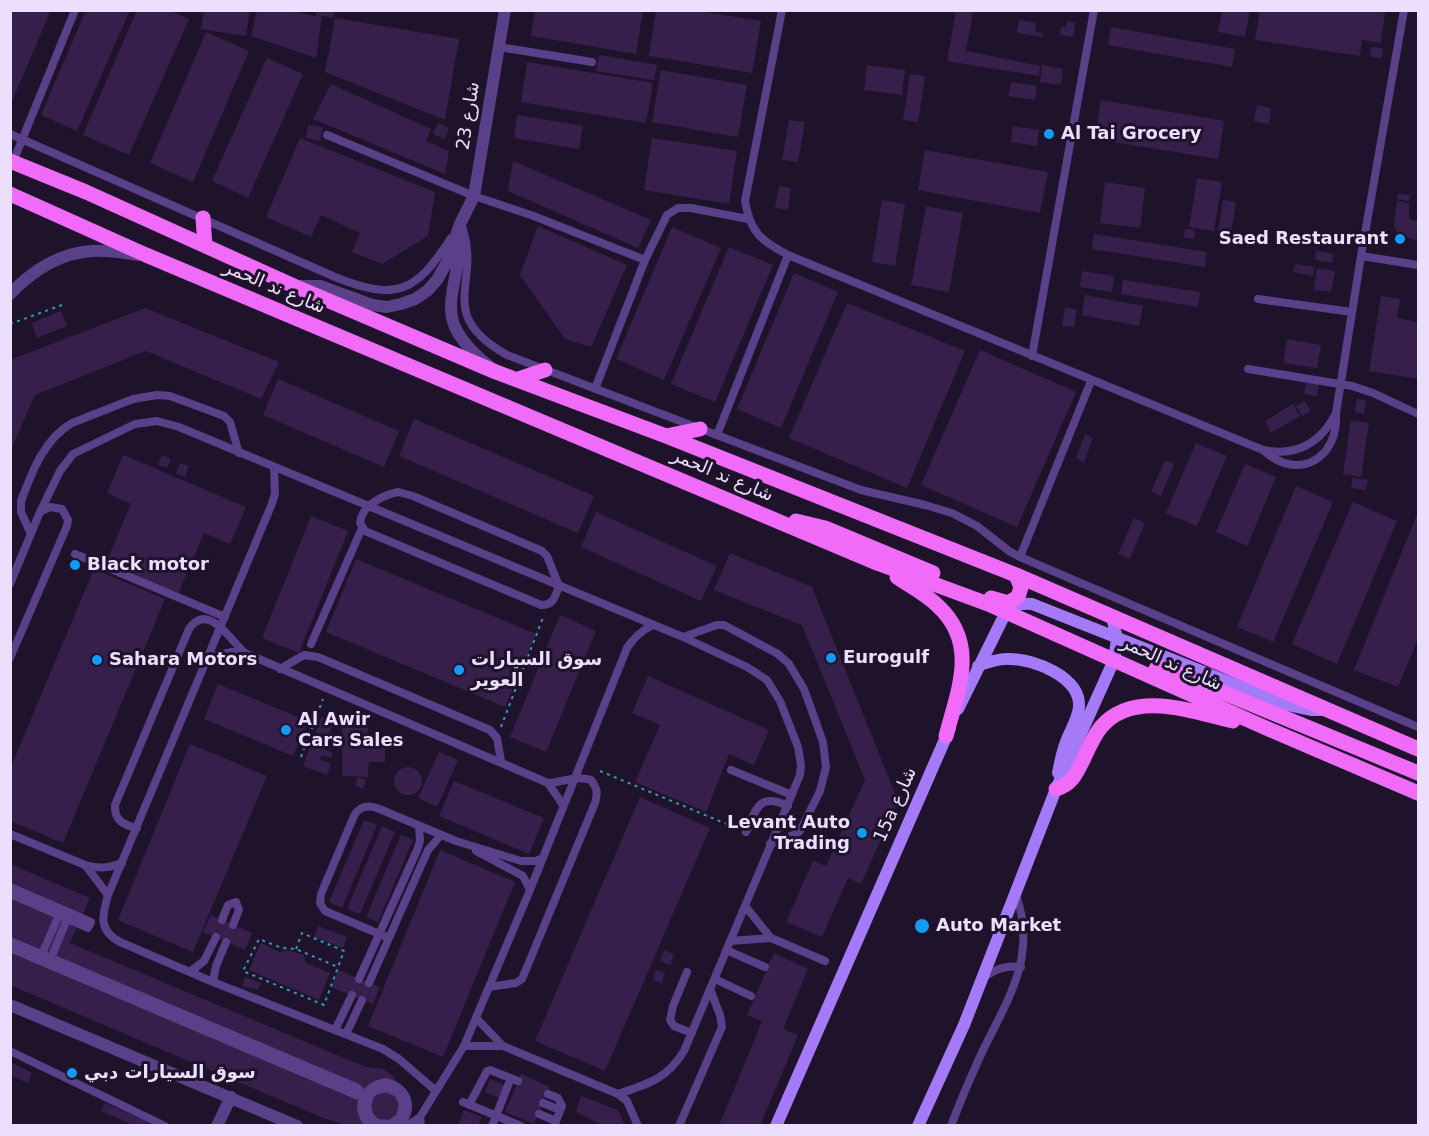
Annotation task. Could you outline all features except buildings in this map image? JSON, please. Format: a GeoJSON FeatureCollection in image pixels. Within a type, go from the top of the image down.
{"type":"FeatureCollection","features":[{"type":"Feature","properties":{"kind":"main road","name":"شارع ند الحمر"},"geometry":{"type":"LineString","coordinates":[[12,161],[294,286],[496,372],[666,436],[1016,575],[1419,749]]}},
{"type":"Feature","properties":{"kind":"main road","name":"شارع ند الحمر"},"geometry":{"type":"LineString","coordinates":[[10,194],[146,255],[877,563],[1006,612],[1266,728],[1419,793]]}},
{"type":"Feature","properties":{"kind":"main road"},"geometry":{"type":"LineString","coordinates":[[203,218],[205,245]]}},
{"type":"Feature","properties":{"kind":"main road"},"geometry":{"type":"LineString","coordinates":[[518,379],[545,370]]}},
{"type":"Feature","properties":{"kind":"main road"},"geometry":{"type":"LineString","coordinates":[[666,436],[700,429]]}},
{"type":"Feature","properties":{"kind":"main road"},"geometry":{"type":"LineString","coordinates":[[775,519],[792,520],[825,528],[1002,602],[1013,601],[1020,592],[1020,581],[1016,575]]}},
{"type":"Feature","properties":{"kind":"main road"},"geometry":{"type":"LineString","coordinates":[[877,563],[937,605],[957,633],[962,650],[963,667],[946,736]]}},
{"type":"Feature","properties":{"kind":"main road"},"geometry":{"type":"LineString","coordinates":[[1006,612],[1013,606],[1023,603],[1032,604],[1287,705],[1317,711],[1328,710]]}},
{"type":"Feature","properties":{"kind":"main road","name":"15a شارع"},"geometry":{"type":"LineString","coordinates":[[776,1125],[946,736],[1006,612]]}},
{"type":"Feature","properties":{"kind":"main road"},"geometry":{"type":"LineString","coordinates":[[918,1125],[983,978],[1056,789],[1114,660],[1118,639],[1112,617]]}},
{"type":"Feature","properties":{"kind":"main road"},"geometry":{"type":"LineString","coordinates":[[978,666],[1003,659],[1025,661],[1051,671],[1074,689],[1078,700],[1078,712],[1062,753],[1056,789]]}},
{"type":"Feature","properties":{"kind":"main road"},"geometry":{"type":"LineString","coordinates":[[1154,678],[1156,669],[1164,668],[1419,773]]}},
{"type":"Feature","properties":{"kind":"main road"},"geometry":{"type":"LineString","coordinates":[[1056,789],[1064,787],[1075,776],[1095,735],[1102,726],[1121,712],[1160,706],[1266,728]]}},
{"type":"Feature","properties":{"kind":"street","name":"شارع 23"},"geometry":{"type":"LineString","coordinates":[[294,286],[320,286],[372,305],[387,307],[415,299],[437,280],[474,196],[505,10]]}},
{"type":"Feature","properties":{"kind":"street","name":"شارع 23"},"geometry":{"type":"LineString","coordinates":[[460,224],[459,254],[450,300],[451,317],[465,345],[496,372]]}},
{"type":"Feature","properties":{"kind":"street"},"geometry":{"type":"LineString","coordinates":[[10,294],[28,276],[49,263],[77,252],[95,250],[146,255]]}},
{"type":"Feature","properties":{"kind":"street"},"geometry":{"type":"LineString","coordinates":[[10,1005],[297,1125]]}},
{"type":"Feature","properties":{"kind":"street"},"geometry":{"type":"LineString","coordinates":[[217,1125],[231,1097]]}},
{"type":"Feature","properties":{"kind":"lane"},"geometry":{"type":"LineString","coordinates":[[12,161],[75,10]]}},
{"type":"Feature","properties":{"kind":"lane"},"geometry":{"type":"LineString","coordinates":[[782,10],[745,201],[748,219],[755,232],[767,244],[788,255],[1091,381],[1263,450],[1277,453],[1292,451],[1306,445],[1319,437],[1329,426],[1336,413]]}},
{"type":"Feature","properties":{"kind":"lane"},"geometry":{"type":"LineString","coordinates":[[1032,356],[1094,10]]}},
{"type":"Feature","properties":{"kind":"lane"},"geometry":{"type":"LineString","coordinates":[[1263,450],[1273,459],[1287,464],[1301,465],[1314,461],[1333,441],[1337,427],[1336,413],[1360,256],[1404,10]]}},
{"type":"Feature","properties":{"kind":"lane"},"geometry":{"type":"LineString","coordinates":[[499,47],[592,62]]}},
{"type":"Feature","properties":{"kind":"lane"},"geometry":{"type":"LineString","coordinates":[[10,134],[334,277],[372,290],[387,291],[406,286],[426,273],[460,224]]}},
{"type":"Feature","properties":{"kind":"lane"},"geometry":{"type":"LineString","coordinates":[[327,135],[474,196],[531,215],[645,260]]}},
{"type":"Feature","properties":{"kind":"lane"},"geometry":{"type":"LineString","coordinates":[[595,388],[663,220],[678,208],[691,208],[748,219]]}},
{"type":"Feature","properties":{"kind":"lane"},"geometry":{"type":"LineString","coordinates":[[460,224],[465,236],[468,262],[464,301],[471,326],[493,347],[507,355],[867,492],[952,513],[977,526],[1020,557],[1419,727]]}},
{"type":"Feature","properties":{"kind":"lane"},"geometry":{"type":"LineString","coordinates":[[717,435],[788,255]]}},
{"type":"Feature","properties":{"kind":"lane"},"geometry":{"type":"LineString","coordinates":[[1360,256],[1419,265]]}},
{"type":"Feature","properties":{"kind":"lane"},"geometry":{"type":"LineString","coordinates":[[1258,299],[1352,312]]}},
{"type":"Feature","properties":{"kind":"lane"},"geometry":{"type":"LineString","coordinates":[[1248,369],[1341,384],[1372,393],[1419,414]]}},
{"type":"Feature","properties":{"kind":"lane"},"geometry":{"type":"LineString","coordinates":[[1020,557],[1091,381]]}},
{"type":"Feature","properties":{"kind":"lane"},"geometry":{"type":"LineString","coordinates":[[31,534],[21,512],[21,501],[50,441],[72,423],[133,399],[158,395],[170,396],[217,412],[230,422],[240,453]]}},
{"type":"Feature","properties":{"kind":"lane"},"geometry":{"type":"LineString","coordinates":[[10,584],[40,512],[60,471],[73,454],[135,424],[169,423],[683,637],[758,672],[775,690],[800,756],[800,774],[684,1051],[675,1065],[663,1076],[649,1084],[618,1094]]}},
{"type":"Feature","properties":{"kind":"lane"},"geometry":{"type":"LineString","coordinates":[[274,467],[275,494],[271,506],[108,895],[103,921],[105,930],[112,937],[190,972],[346,1034],[399,1059],[435,1090]]}},
{"type":"Feature","properties":{"kind":"lane"},"geometry":{"type":"LineString","coordinates":[[311,644],[362,528],[361,517],[368,507],[398,492],[413,496],[542,551],[547,556],[559,586],[554,600],[541,605],[368,533],[362,528]]}},
{"type":"Feature","properties":{"kind":"lane"},"geometry":{"type":"LineString","coordinates":[[10,658],[67,526],[68,520],[62,509],[50,507],[40,512]]}},
{"type":"Feature","properties":{"kind":"lane"},"geometry":{"type":"LineString","coordinates":[[75,554],[225,617]]}},
{"type":"Feature","properties":{"kind":"lane"},"geometry":{"type":"LineString","coordinates":[[137,828],[121,823],[117,818],[115,806],[193,622],[209,619],[245,653]]}},
{"type":"Feature","properties":{"kind":"lane"},"geometry":{"type":"LineString","coordinates":[[407,1125],[421,1121],[435,1090],[464,1046],[530,890],[627,648],[642,630],[653,625]]}},
{"type":"Feature","properties":{"kind":"lane"},"geometry":{"type":"LineString","coordinates":[[683,637],[717,625],[724,625],[778,654],[793,669],[804,688],[826,754],[825,777],[800,831],[770,844]]}},
{"type":"Feature","properties":{"kind":"lane"},"geometry":{"type":"LineString","coordinates":[[209,657],[232,652],[245,653],[548,783],[563,805]]}},
{"type":"Feature","properties":{"kind":"lane"},"geometry":{"type":"LineString","coordinates":[[280,669],[304,656],[318,657],[490,730],[497,738],[501,761]]}},
{"type":"Feature","properties":{"kind":"lane"},"geometry":{"type":"LineString","coordinates":[[732,770],[792,795]]}},
{"type":"Feature","properties":{"kind":"lane"},"geometry":{"type":"LineString","coordinates":[[489,987],[516,983],[522,979],[596,803],[598,795],[591,780],[575,777],[548,783]]}},
{"type":"Feature","properties":{"kind":"lane"},"geometry":{"type":"LineString","coordinates":[[746,832],[758,806],[764,801],[772,800],[788,806]]}},
{"type":"Feature","properties":{"kind":"lane"},"geometry":{"type":"LineString","coordinates":[[389,938],[325,911],[320,898],[354,816],[361,808],[366,806],[377,808],[456,841],[521,861],[536,861],[543,858]]}},
{"type":"Feature","properties":{"kind":"lane"},"geometry":{"type":"LineString","coordinates":[[359,979],[418,848],[419,826]]}},
{"type":"Feature","properties":{"kind":"lane"},"geometry":{"type":"LineString","coordinates":[[10,834],[85,865],[110,868],[122,863]]}},
{"type":"Feature","properties":{"kind":"lane"},"geometry":{"type":"LineString","coordinates":[[369,983],[428,850],[441,835]]}},
{"type":"Feature","properties":{"kind":"lane"},"geometry":{"type":"LineString","coordinates":[[456,841],[523,876],[530,890]]}},
{"type":"Feature","properties":{"kind":"lane"},"geometry":{"type":"LineString","coordinates":[[85,865],[108,895]]}},
{"type":"Feature","properties":{"kind":"lane"},"geometry":{"type":"LineString","coordinates":[[10,887],[91,922],[88,928],[10,894]]}},
{"type":"Feature","properties":{"kind":"lane"},"geometry":{"type":"LineString","coordinates":[[951,1125],[1021,967],[1024,952],[1023,922],[1015,893]]}},
{"type":"Feature","properties":{"kind":"lane"},"geometry":{"type":"LineString","coordinates":[[222,920],[228,905],[236,902],[239,910],[233,925]]}},
{"type":"Feature","properties":{"kind":"lane"},"geometry":{"type":"LineString","coordinates":[[745,906],[771,938]]}},
{"type":"Feature","properties":{"kind":"lane"},"geometry":{"type":"LineString","coordinates":[[42,954],[58,915]]}},
{"type":"Feature","properties":{"kind":"lane"},"geometry":{"type":"LineString","coordinates":[[51,958],[67,919]]}},
{"type":"Feature","properties":{"kind":"lane"},"geometry":{"type":"LineString","coordinates":[[190,972],[204,961],[216,937]]}},
{"type":"Feature","properties":{"kind":"lane"},"geometry":{"type":"LineString","coordinates":[[730,941],[771,938],[825,961]]}},
{"type":"Feature","properties":{"kind":"lane"},"geometry":{"type":"LineString","coordinates":[[10,940],[363,1095],[369,1114],[377,1123],[390,1124],[400,1117],[403,1104],[398,1093],[393,1089],[380,1088],[363,1095],[10,948]]}},
{"type":"Feature","properties":{"kind":"lane"},"geometry":{"type":"LineString","coordinates":[[213,982],[216,966],[226,942]]}},
{"type":"Feature","properties":{"kind":"lane"},"geometry":{"type":"LineString","coordinates":[[726,950],[765,967]]}},
{"type":"Feature","properties":{"kind":"lane"},"geometry":{"type":"LineString","coordinates":[[983,978],[998,968],[1021,967]]}},
{"type":"Feature","properties":{"kind":"lane"},"geometry":{"type":"LineString","coordinates":[[687,972],[673,1006],[670,1020],[674,1026],[692,1033]]}},
{"type":"Feature","properties":{"kind":"lane"},"geometry":{"type":"LineString","coordinates":[[714,979],[751,996]]}},
{"type":"Feature","properties":{"kind":"lane"},"geometry":{"type":"LineString","coordinates":[[679,1125],[722,1027],[710,989]]}},
{"type":"Feature","properties":{"kind":"lane"},"geometry":{"type":"LineString","coordinates":[[335,1030],[351,995]]}},
{"type":"Feature","properties":{"kind":"lane"},"geometry":{"type":"LineString","coordinates":[[346,1034],[362,1000]]}},
{"type":"Feature","properties":{"kind":"lane"},"geometry":{"type":"LineString","coordinates":[[476,1018],[503,1046]]}},
{"type":"Feature","properties":{"kind":"lane"},"geometry":{"type":"LineString","coordinates":[[464,1046],[503,1046],[618,1094],[627,1101],[638,1125]]}},
{"type":"Feature","properties":{"kind":"lane"},"geometry":{"type":"LineString","coordinates":[[10,1051],[165,1125]]}},
{"type":"Feature","properties":{"kind":"lane"},"geometry":{"type":"LineString","coordinates":[[492,1125],[496,1115],[506,1100],[514,1080],[490,1070],[487,1071],[466,1103],[496,1115],[521,1125]]}},
{"type":"Feature","properties":{"kind":"lane"},"geometry":{"type":"LineString","coordinates":[[371,1125],[363,1117],[361,1109],[363,1095],[372,1086],[387,1082],[402,1089],[409,1104],[408,1112],[399,1125]]}},
{"type":"Feature","properties":{"kind":"lane"},"geometry":{"type":"LineString","coordinates":[[539,1114],[555,1123],[561,1101],[548,1094]]}},
{"type":"Feature","properties":{"kind":"lane"},"geometry":{"type":"LineString","coordinates":[[543,1103],[560,1110]]}},
{"type":"Feature","properties":{"kind":"path"},"geometry":{"type":"LineString","coordinates":[[10,324],[62,305]]}},
{"type":"Feature","properties":{"kind":"path"},"geometry":{"type":"LineString","coordinates":[[497,738],[548,604]]}},
{"type":"Feature","properties":{"kind":"path"},"geometry":{"type":"LineString","coordinates":[[301,757],[327,688]]}},
{"type":"Feature","properties":{"kind":"path"},"geometry":{"type":"LineString","coordinates":[[580,764],[746,832]]}},
{"type":"Feature","properties":{"kind":"path"},"geometry":{"type":"LineString","coordinates":[[296,949],[302,933],[344,951],[324,1005],[243,970],[259,939],[282,948],[296,949],[338,967]]}},
{"type":"Feature","properties":{"kind":"place","name":"Al Tai Grocery"},"geometry":{"type":"Point","coordinates":[1049,134]}},
{"type":"Feature","properties":{"kind":"place","name":"Saed Restaurant"},"geometry":{"type":"Point","coordinates":[1400,239]}},
{"type":"Feature","properties":{"kind":"place","name":"Black motor"},"geometry":{"type":"Point","coordinates":[75,565]}},
{"type":"Feature","properties":{"kind":"place","name":"Eurogulf"},"geometry":{"type":"Point","coordinates":[831,658]}},
{"type":"Feature","properties":{"kind":"place","name":"Sahara Motors"},"geometry":{"type":"Point","coordinates":[97,660]}},
{"type":"Feature","properties":{"kind":"place","name":"سوق السيارات العوير"},"geometry":{"type":"Point","coordinates":[459,670]}},
{"type":"Feature","properties":{"kind":"place","name":"Al Awir Cars Sales"},"geometry":{"type":"Point","coordinates":[286,730]}},
{"type":"Feature","properties":{"kind":"place","name":"Levant Auto Trading"},"geometry":{"type":"Point","coordinates":[862,833]}},
{"type":"Feature","properties":{"kind":"place","name":"Auto Market"},"geometry":{"type":"Point","coordinates":[922,926]}},
{"type":"Feature","properties":{"kind":"place","name":"سوق السيارات دبي"},"geometry":{"type":"Point","coordinates":[72,1073]}}]}
